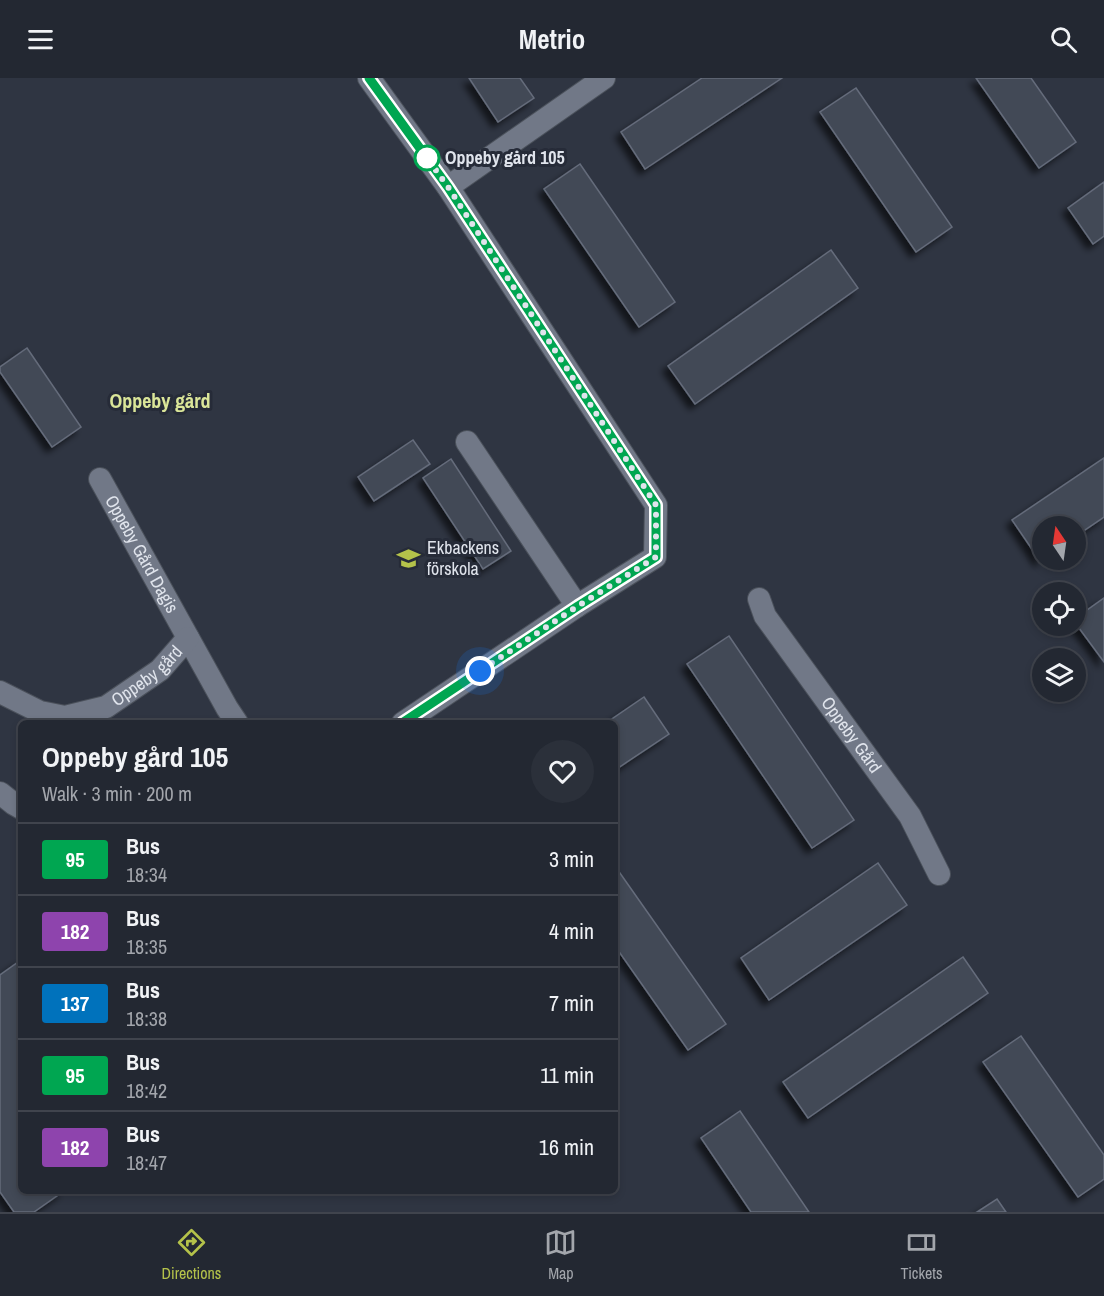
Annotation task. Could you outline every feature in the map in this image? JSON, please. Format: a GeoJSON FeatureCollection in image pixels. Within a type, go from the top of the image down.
{"type":"FeatureCollection","features":[{"type":"Feature","properties":{"kind":"street"},"geometry":{"type":"LineString","coordinates":[[369,78],[448,187],[656,505],[656,557],[407,720]]}},
{"type":"Feature","properties":{"kind":"street"},"geometry":{"type":"LineString","coordinates":[[448,187],[604,78]]}},
{"type":"Feature","properties":{"kind":"street"},"geometry":{"type":"LineString","coordinates":[[467,442],[578,606]]}},
{"type":"Feature","properties":{"kind":"street","name":"Oppeby Gård Dagis"},"geometry":{"type":"LineString","coordinates":[[100,479],[235,720]]}},
{"type":"Feature","properties":{"kind":"street","name":"Oppeby Gård"},"geometry":{"type":"LineString","coordinates":[[759,599],[765,616],[910,816],[939,874]]}},
{"type":"Feature","properties":{"kind":"street","name":"Oppeby gård"},"geometry":{"type":"LineString","coordinates":[[0,692],[40,712],[64,717],[106,707],[159,670],[188,638]]}},
{"type":"Feature","properties":{"kind":"street"},"geometry":{"type":"LineString","coordinates":[[0,793],[18,806]]}},
{"type":"Feature","properties":{"kind":"building"},"geometry":{"type":"Polygon","coordinates":[[[469,78],[520,78],[534,98],[498,122],[469,78]]]}},
{"type":"Feature","properties":{"kind":"building"},"geometry":{"type":"Polygon","coordinates":[[[702,78],[782,78],[645,169],[621,132],[702,78]]]}},
{"type":"Feature","properties":{"kind":"building"},"geometry":{"type":"Polygon","coordinates":[[[976,78],[1031,78],[1076,142],[1039,168],[976,78]]]}},
{"type":"Feature","properties":{"kind":"building"},"geometry":{"type":"Polygon","coordinates":[[[856,88],[952,227],[916,252],[820,112],[856,88]]]}},
{"type":"Feature","properties":{"kind":"building"},"geometry":{"type":"Polygon","coordinates":[[[580,164],[675,302],[639,327],[544,189],[580,164]]]}},
{"type":"Feature","properties":{"kind":"building"},"geometry":{"type":"Polygon","coordinates":[[[1104,182],[1104,236],[1093,244],[1068,208],[1104,182]]]}},
{"type":"Feature","properties":{"kind":"building"},"geometry":{"type":"Polygon","coordinates":[[[831,250],[858,288],[695,404],[668,366],[831,250]]]}},
{"type":"Feature","properties":{"kind":"building","name":"Oppeby Gård"},"geometry":{"type":"Polygon","coordinates":[[[27,348],[81,427],[52,447],[0,372],[0,367],[27,348]]]}},
{"type":"Feature","properties":{"kind":"building"},"geometry":{"type":"Polygon","coordinates":[[[413,440],[430,464],[374,501],[358,477],[413,440]]]}},
{"type":"Feature","properties":{"kind":"building"},"geometry":{"type":"Polygon","coordinates":[[[1104,458],[1104,517],[1086,529],[1086,516],[1032,516],[1032,549],[1012,520],[1104,458]]]}},
{"type":"Feature","properties":{"kind":"building"},"geometry":{"type":"Polygon","coordinates":[[[451,459],[511,551],[483,569],[423,478],[451,459]]]}},
{"type":"Feature","properties":{"kind":"building"},"geometry":{"type":"Polygon","coordinates":[[[1104,598],[1104,662],[1085,636],[1086,611],[1104,598]]]}},
{"type":"Feature","properties":{"kind":"building"},"geometry":{"type":"Polygon","coordinates":[[[729,636],[854,820],[812,848],[687,664],[729,636]]]}},
{"type":"Feature","properties":{"kind":"building"},"geometry":{"type":"Polygon","coordinates":[[[644,697],[669,734],[618,768],[618,720],[610,720],[644,697]]]}},
{"type":"Feature","properties":{"kind":"building"},"geometry":{"type":"Polygon","coordinates":[[[878,863],[907,905],[769,1000],[741,958],[878,863]]]}},
{"type":"Feature","properties":{"kind":"building"},"geometry":{"type":"Polygon","coordinates":[[[618,870],[726,1024],[688,1050],[618,950],[618,870]]]}},
{"type":"Feature","properties":{"kind":"building"},"geometry":{"type":"Polygon","coordinates":[[[963,957],[988,993],[808,1118],[783,1082],[963,957]]]}},
{"type":"Feature","properties":{"kind":"building"},"geometry":{"type":"Polygon","coordinates":[[[18,962],[18,1194],[60,1194],[34,1212],[14,1212],[0,1192],[0,975],[18,962]]]}},
{"type":"Feature","properties":{"kind":"building"},"geometry":{"type":"Polygon","coordinates":[[[1021,1036],[1104,1155],[1104,1179],[1078,1197],[983,1062],[1021,1036]]]}},
{"type":"Feature","properties":{"kind":"building"},"geometry":{"type":"Polygon","coordinates":[[[740,1111],[809,1212],[751,1212],[701,1138],[740,1111]]]}},
{"type":"Feature","properties":{"kind":"building"},"geometry":{"type":"Polygon","coordinates":[[[997,1199],[1006,1212],[977,1212],[997,1199]]]}},
{"type":"Feature","properties":{"kind":"bus line","name":"95"},"geometry":{"type":"LineString","coordinates":[[369,78],[448,187],[656,505],[656,557],[407,720]]}},
{"type":"Feature","properties":{"kind":"place","name":"Oppeby gård 105"},"geometry":{"type":"Point","coordinates":[427,158]}},
{"type":"Feature","properties":{"kind":"place","name":"Ekbackens förskola"},"geometry":{"type":"Point","coordinates":[409,558]}},
{"type":"Feature","properties":{"kind":"district","name":"Oppeby gård"},"geometry":{"type":"Point","coordinates":[160,401]}},
{"type":"Feature","properties":{"kind":"route"},"geometry":{"type":"LineString","coordinates":[[427,158],[422,151],[448,187],[656,505],[656,557],[480,671]]}}]}
